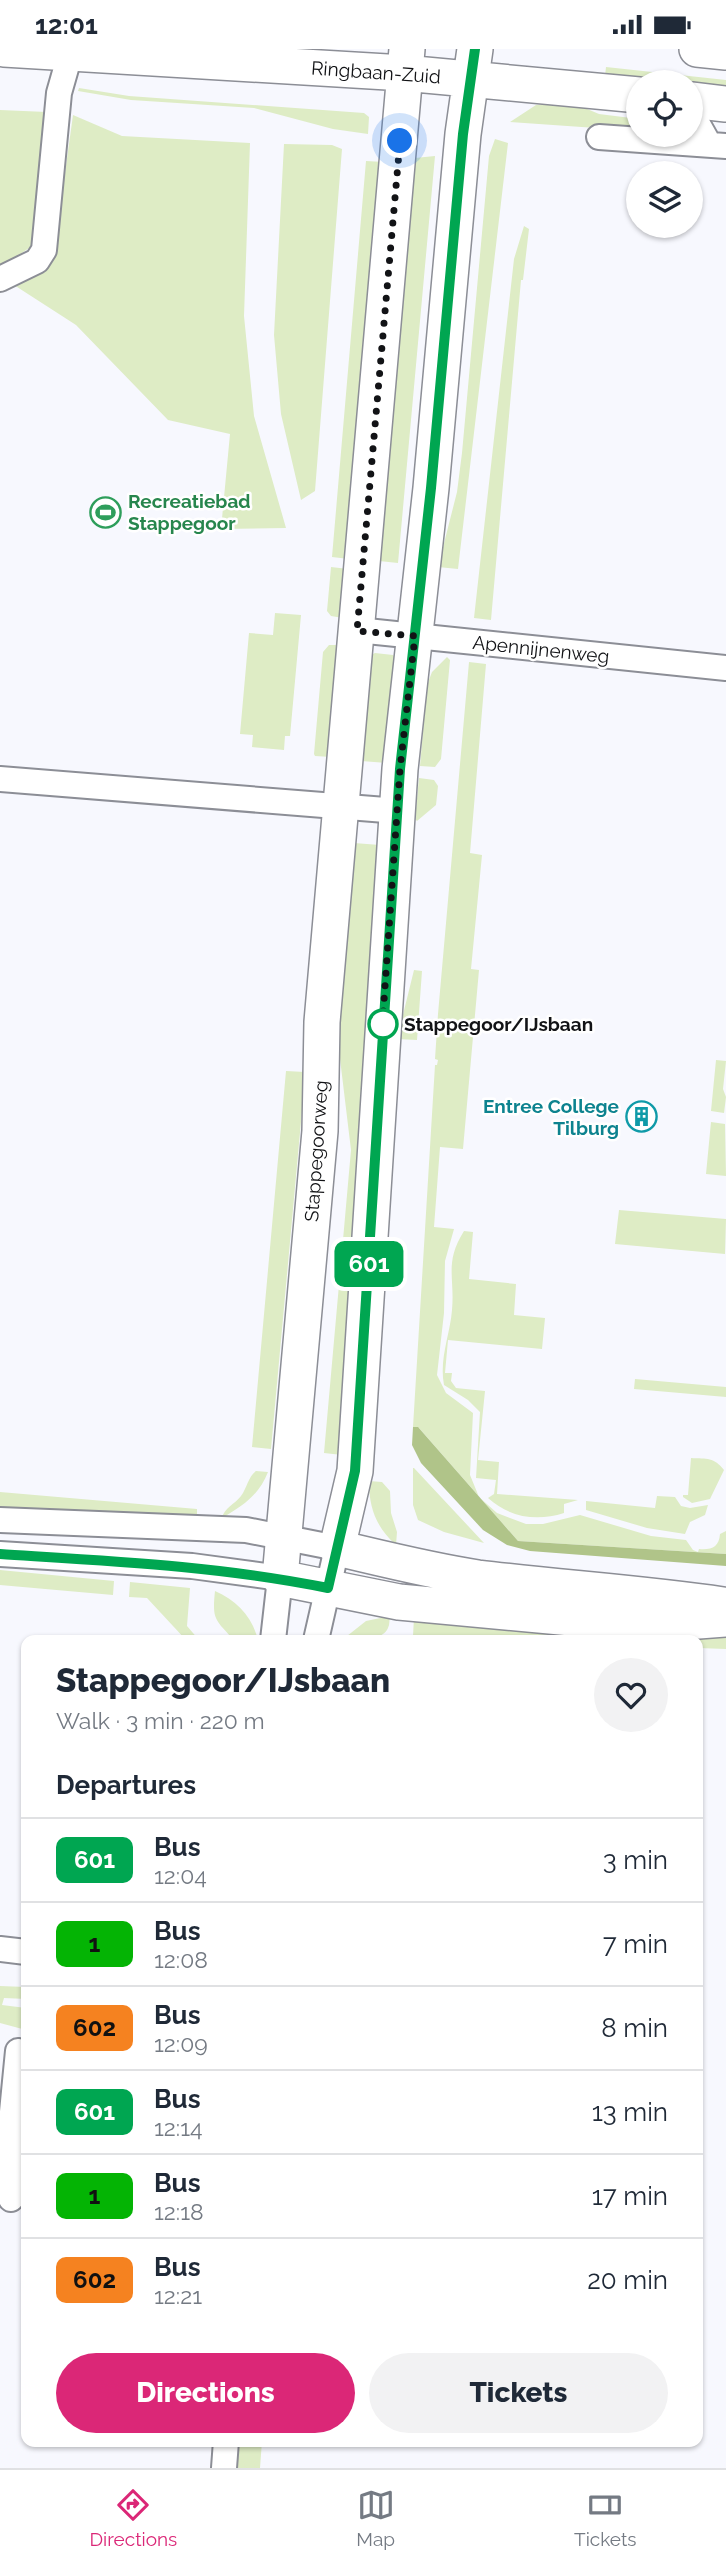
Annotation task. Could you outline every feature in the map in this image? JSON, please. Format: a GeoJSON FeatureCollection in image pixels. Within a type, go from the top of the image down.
{"type":"FeatureCollection","features":[{"type":"Feature","properties":{"kind":"street","name":"Ringbaan-Zuid"},"geometry":{"type":"LineString","coordinates":[[4,49],[472,64],[626,93]]}},
{"type":"Feature","properties":{"kind":"street"},"geometry":{"type":"LineString","coordinates":[[697,49],[726,52]]}},
{"type":"Feature","properties":{"kind":"street"},"geometry":{"type":"LineString","coordinates":[[0,279],[37,261],[44,250],[59,93],[71,51]]}},
{"type":"Feature","properties":{"kind":"street","name":"Stappegoorweg"},"geometry":{"type":"LineString","coordinates":[[280,1578],[320,1131],[323,1022],[340,807],[405,61]]}},
{"type":"Feature","properties":{"kind":"street"},"geometry":{"type":"LineString","coordinates":[[317,1635],[355,1471],[398,810],[472,64]]}},
{"type":"Feature","properties":{"kind":"street"},"geometry":{"type":"LineString","coordinates":[[703,101],[726,104]]}},
{"type":"Feature","properties":{"kind":"street"},"geometry":{"type":"LineString","coordinates":[[703,127],[717,145]]}},
{"type":"Feature","properties":{"kind":"street"},"geometry":{"type":"LineString","coordinates":[[598,137],[717,145]]}},
{"type":"Feature","properties":{"kind":"street","name":"Apennijnenweg"},"geometry":{"type":"LineString","coordinates":[[357,631],[726,668]]}},
{"type":"Feature","properties":{"kind":"street"},"geometry":{"type":"LineString","coordinates":[[0,779],[398,810]]}},
{"type":"Feature","properties":{"kind":"street"},"geometry":{"type":"LineString","coordinates":[[0,1520],[246,1530],[475,1577],[726,1605]]}},
{"type":"Feature","properties":{"kind":"street"},"geometry":{"type":"LineString","coordinates":[[0,1554],[197,1567],[280,1578],[412,1603],[646,1625],[726,1619]]}},
{"type":"Feature","properties":{"kind":"street"},"geometry":{"type":"LineString","coordinates":[[274,1635],[280,1578]]}},
{"type":"Feature","properties":{"kind":"street"},"geometry":{"type":"LineString","coordinates":[[0,1949],[21,1951]]}},
{"type":"Feature","properties":{"kind":"street"},"geometry":{"type":"LineString","coordinates":[[13,2199],[19,2136],[6,2112],[15,2050]]}},
{"type":"Feature","properties":{"kind":"street"},"geometry":{"type":"LineString","coordinates":[[223,2468],[225,2447]]}},
{"type":"Feature","properties":{"kind":"green space"},"geometry":{"type":"Polygon","coordinates":[[[606,67],[634,70],[626,70],[626,78],[605,76],[606,67]]]}},
{"type":"Feature","properties":{"kind":"green space"},"geometry":{"type":"Polygon","coordinates":[[[703,78],[726,80],[726,89],[703,86],[703,78]]]}},
{"type":"Feature","properties":{"kind":"green space"},"geometry":{"type":"Polygon","coordinates":[[[79,88],[129,96],[364,113],[369,117],[368,134],[333,129],[254,108],[131,100],[78,91],[79,88]]]}},
{"type":"Feature","properties":{"kind":"green space"},"geometry":{"type":"Polygon","coordinates":[[[557,103],[580,106],[599,114],[626,117],[626,130],[510,122],[536,105],[557,103]]]}},
{"type":"Feature","properties":{"kind":"green space"},"geometry":{"type":"Polygon","coordinates":[[[0,110],[47,112],[32,246],[0,268],[0,110]]]}},
{"type":"Feature","properties":{"kind":"green space"},"geometry":{"type":"Polygon","coordinates":[[[73,115],[122,136],[250,143],[244,316],[254,416],[286,528],[221,529],[230,434],[168,420],[76,325],[14,285],[53,260],[73,115]]]}},
{"type":"Feature","properties":{"kind":"green space"},"geometry":{"type":"Polygon","coordinates":[[[495,139],[508,143],[458,569],[438,567],[457,492],[489,156],[495,139]]]}},
{"type":"Feature","properties":{"kind":"green space"},"geometry":{"type":"Polygon","coordinates":[[[284,144],[332,145],[342,149],[315,491],[301,500],[281,414],[274,335],[284,144]]]}},
{"type":"Feature","properties":{"kind":"green space"},"geometry":{"type":"Polygon","coordinates":[[[435,156],[398,563],[379,561],[415,158],[435,156]]]}},
{"type":"Feature","properties":{"kind":"green space"},"geometry":{"type":"Polygon","coordinates":[[[366,161],[384,162],[349,559],[332,557],[366,161]]]}},
{"type":"Feature","properties":{"kind":"green space"},"geometry":{"type":"Polygon","coordinates":[[[524,226],[529,229],[521,280],[491,620],[474,618],[514,259],[524,226]]]}},
{"type":"Feature","properties":{"kind":"green space"},"geometry":{"type":"Polygon","coordinates":[[[331,567],[348,569],[343,618],[331,616],[327,611],[331,567]]]}},
{"type":"Feature","properties":{"kind":"green space"},"geometry":{"type":"Polygon","coordinates":[[[275,613],[301,615],[290,736],[285,736],[284,750],[252,747],[253,735],[240,734],[249,633],[273,635],[275,613]]]}},
{"type":"Feature","properties":{"kind":"green space"},"geometry":{"type":"Polygon","coordinates":[[[329,645],[341,645],[331,757],[314,754],[323,652],[329,645]]]}},
{"type":"Feature","properties":{"kind":"green space"},"geometry":{"type":"Polygon","coordinates":[[[371,655],[393,655],[396,658],[387,763],[361,761],[371,655]]]}},
{"type":"Feature","properties":{"kind":"green space"},"geometry":{"type":"Polygon","coordinates":[[[447,657],[450,660],[441,759],[435,767],[420,766],[427,685],[432,672],[447,657]]]}},
{"type":"Feature","properties":{"kind":"green space"},"geometry":{"type":"Polygon","coordinates":[[[469,662],[486,664],[470,853],[482,855],[471,969],[479,970],[463,1149],[440,1147],[434,1227],[454,1229],[445,1261],[444,1313],[437,1375],[446,1393],[473,1413],[470,1475],[479,1496],[419,1428],[413,1427],[435,1065],[438,1060],[435,1059],[438,1014],[469,662]]]}},
{"type":"Feature","properties":{"kind":"green space"},"geometry":{"type":"Polygon","coordinates":[[[419,778],[434,780],[438,786],[436,805],[417,821],[415,819],[419,778]]]}},
{"type":"Feature","properties":{"kind":"green space"},"geometry":{"type":"Polygon","coordinates":[[[354,843],[380,845],[342,1455],[324,1453],[351,1150],[337,1034],[354,843]]]}},
{"type":"Feature","properties":{"kind":"green space"},"geometry":{"type":"Polygon","coordinates":[[[414,970],[422,971],[417,1040],[397,1039],[414,970]]]}},
{"type":"Feature","properties":{"kind":"green space"},"geometry":{"type":"Polygon","coordinates":[[[716,1060],[726,1061],[724,1113],[711,1111],[716,1060]]]}},
{"type":"Feature","properties":{"kind":"green space"},"geometry":{"type":"Polygon","coordinates":[[[286,1071],[305,1072],[305,1078],[271,1449],[252,1447],[286,1071]]]}},
{"type":"Feature","properties":{"kind":"green space"},"geometry":{"type":"Polygon","coordinates":[[[711,1122],[725,1124],[726,1176],[706,1174],[711,1122]]]}},
{"type":"Feature","properties":{"kind":"green space"},"geometry":{"type":"Polygon","coordinates":[[[619,1210],[726,1219],[725,1254],[615,1244],[619,1210]]]}},
{"type":"Feature","properties":{"kind":"green space"},"geometry":{"type":"Polygon","coordinates":[[[464,1231],[473,1232],[469,1279],[516,1284],[514,1315],[545,1318],[542,1349],[448,1340],[445,1373],[452,1373],[451,1381],[456,1388],[485,1391],[478,1460],[499,1462],[497,1494],[578,1500],[564,1504],[564,1513],[533,1517],[505,1510],[488,1498],[494,1494],[496,1480],[476,1478],[480,1412],[468,1400],[444,1385],[443,1375],[453,1298],[452,1261],[464,1231]]]}},
{"type":"Feature","properties":{"kind":"green space"},"geometry":{"type":"Polygon","coordinates":[[[635,1379],[726,1387],[726,1397],[634,1389],[635,1379]]]}},
{"type":"Feature","properties":{"kind":"green space"},"geometry":{"type":"Polygon","coordinates":[[[413,1427],[418,1427],[518,1541],[726,1554],[726,1566],[530,1551],[507,1545],[483,1530],[421,1463],[412,1445],[413,1427]]]}},
{"type":"Feature","properties":{"kind":"green space"},"geometry":{"type":"Polygon","coordinates":[[[691,1458],[713,1461],[724,1470],[710,1499],[692,1503],[683,1497],[688,1495],[691,1458]]]}},
{"type":"Feature","properties":{"kind":"green space"},"geometry":{"type":"Polygon","coordinates":[[[413,1468],[484,1543],[444,1532],[418,1520],[413,1505],[413,1468]]]}},
{"type":"Feature","properties":{"kind":"green space"},"geometry":{"type":"Polygon","coordinates":[[[256,1471],[268,1472],[260,1487],[243,1504],[222,1518],[241,1496],[256,1471]]]}},
{"type":"Feature","properties":{"kind":"green space"},"geometry":{"type":"Polygon","coordinates":[[[369,1481],[382,1482],[390,1491],[391,1513],[397,1532],[396,1545],[383,1531],[375,1516],[370,1500],[369,1481]]]}},
{"type":"Feature","properties":{"kind":"green space"},"geometry":{"type":"Polygon","coordinates":[[[0,1492],[197,1509],[197,1517],[0,1511],[0,1492]]]}},
{"type":"Feature","properties":{"kind":"green space"},"geometry":{"type":"Polygon","coordinates":[[[657,1496],[675,1497],[681,1506],[690,1508],[708,1505],[705,1515],[690,1522],[685,1534],[647,1528],[586,1510],[586,1501],[655,1508],[657,1496]]]}},
{"type":"Feature","properties":{"kind":"green space"},"geometry":{"type":"Polygon","coordinates":[[[481,1499],[497,1513],[526,1524],[543,1524],[580,1515],[651,1536],[686,1540],[693,1550],[698,1552],[699,1549],[714,1547],[720,1534],[726,1531],[726,1554],[518,1541],[481,1499]]]}},
{"type":"Feature","properties":{"kind":"green space"},"geometry":{"type":"Polygon","coordinates":[[[0,1570],[114,1581],[113,1595],[0,1585],[0,1570]]]}},
{"type":"Feature","properties":{"kind":"green space"},"geometry":{"type":"Polygon","coordinates":[[[130,1582],[190,1588],[187,1626],[195,1635],[181,1635],[147,1598],[129,1597],[130,1582]]]}},
{"type":"Feature","properties":{"kind":"green space"},"geometry":{"type":"Polygon","coordinates":[[[215,1591],[242,1610],[256,1635],[229,1635],[216,1618],[215,1591]]]}},
{"type":"Feature","properties":{"kind":"green space"},"geometry":{"type":"Polygon","coordinates":[[[390,1616],[388,1628],[382,1635],[348,1635],[366,1621],[390,1616]]]}},
{"type":"Feature","properties":{"kind":"green space"},"geometry":{"type":"Polygon","coordinates":[[[414,1617],[726,1635],[726,1649],[703,1648],[703,1635],[413,1635],[414,1617]]]}},
{"type":"Feature","properties":{"kind":"green space"},"geometry":{"type":"Polygon","coordinates":[[[0,1986],[21,1987],[21,1999],[4,1998],[2,2005],[21,2007],[21,2029],[0,2023],[0,1986]]]}},
{"type":"Feature","properties":{"kind":"green space"},"geometry":{"type":"Polygon","coordinates":[[[239,2447],[262,2447],[260,2468],[237,2468],[239,2447]]]}},
{"type":"Feature","properties":{"kind":"bus line","name":"601"},"geometry":{"type":"LineString","coordinates":[[0,1554],[197,1567],[280,1578],[328,1588],[355,1471],[400,769],[431,488],[463,134],[475,49]]}},
{"type":"Feature","properties":{"kind":"place","name":"Recreatiebad Stappegoor"},"geometry":{"type":"Point","coordinates":[105,512]}},
{"type":"Feature","properties":{"kind":"place","name":"Stappegoor/IJsbaan"},"geometry":{"type":"Point","coordinates":[383,1024]}},
{"type":"Feature","properties":{"kind":"place","name":"Entree College Tilburg"},"geometry":{"type":"Point","coordinates":[642,1117]}},
{"type":"Feature","properties":{"kind":"route"},"geometry":{"type":"LineString","coordinates":[[383,1024],[382,1030],[400,769],[415,636],[357,631],[400,141]]}}]}
